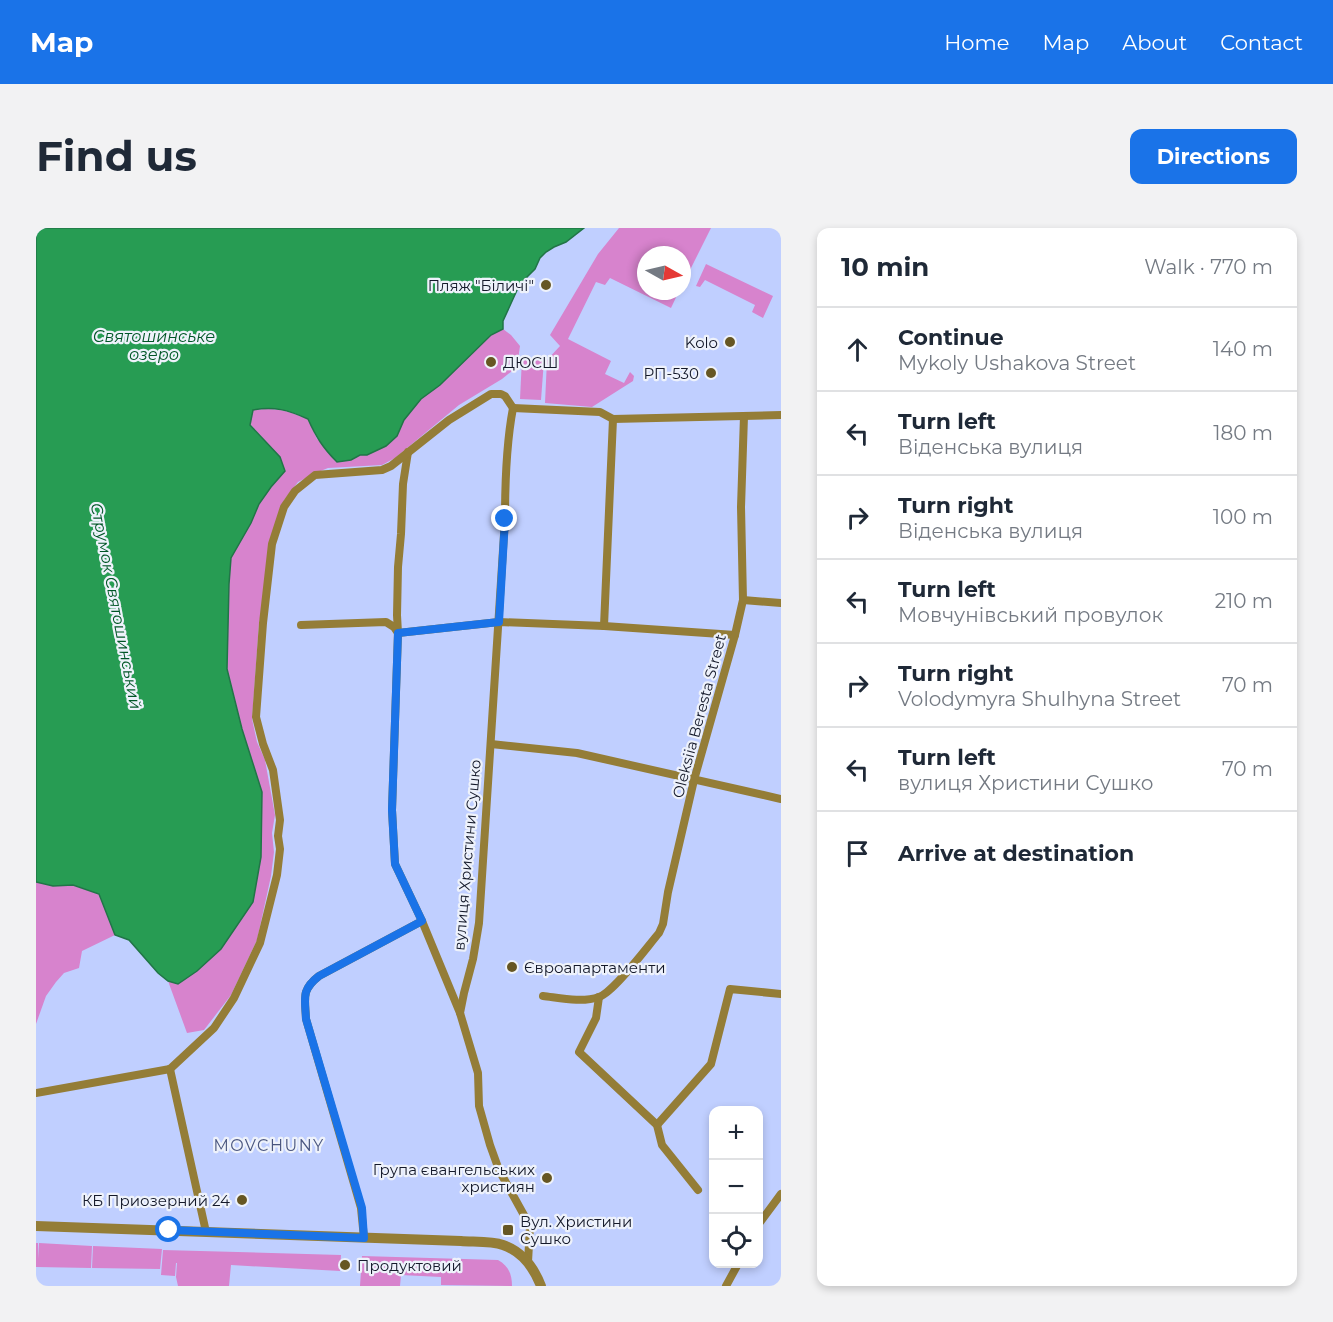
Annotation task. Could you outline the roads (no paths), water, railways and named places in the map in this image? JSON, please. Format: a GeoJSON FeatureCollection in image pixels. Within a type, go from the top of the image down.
{"type":"FeatureCollection","features":[{"type":"Feature","properties":{"kind":"street"},"geometry":{"type":"LineString","coordinates":[[36,1093],[170,1069],[214,1028],[234,998],[260,944],[277,875],[280,849],[278,836],[280,819],[273,770],[256,717],[263,623],[272,544],[284,507],[295,491],[315,475],[382,470],[391,466],[449,420],[491,394],[505,396],[513,408],[600,412],[613,419],[781,415]]}},
{"type":"Feature","properties":{"kind":"street","name":"вулиця Христини Сушко"},"geometry":{"type":"LineString","coordinates":[[513,408],[508,432],[499,622],[479,923],[460,1013],[478,1072],[479,1106],[490,1144],[499,1170],[530,1226],[528,1262]]}},
{"type":"Feature","properties":{"kind":"street","name":"Oleksiia Beresta Street"},"geometry":{"type":"LineString","coordinates":[[599,997],[611,989],[659,933],[663,924],[668,892],[694,780],[735,635],[742,600],[741,507],[744,416]]}},
{"type":"Feature","properties":{"kind":"street"},"geometry":{"type":"LineString","coordinates":[[604,626],[613,419]]}},
{"type":"Feature","properties":{"kind":"street"},"geometry":{"type":"LineString","coordinates":[[408,452],[403,484],[398,567],[392,810],[395,864],[422,921],[460,1013]]}},
{"type":"Feature","properties":{"kind":"street"},"geometry":{"type":"LineString","coordinates":[[742,600],[781,603]]}},
{"type":"Feature","properties":{"kind":"street"},"geometry":{"type":"LineString","coordinates":[[301,625],[387,622],[398,633]]}},
{"type":"Feature","properties":{"kind":"street"},"geometry":{"type":"LineString","coordinates":[[398,633],[499,622],[735,635]]}},
{"type":"Feature","properties":{"kind":"street"},"geometry":{"type":"LineString","coordinates":[[491,744],[577,753],[781,799]]}},
{"type":"Feature","properties":{"kind":"street"},"geometry":{"type":"LineString","coordinates":[[364,1238],[362,1208],[306,1019],[305,993],[309,984],[319,976],[422,921]]}},
{"type":"Feature","properties":{"kind":"street"},"geometry":{"type":"LineString","coordinates":[[657,1125],[711,1064],[730,989],[781,994]]}},
{"type":"Feature","properties":{"kind":"street"},"geometry":{"type":"LineString","coordinates":[[543,996],[583,1000],[599,997],[596,1018],[579,1052],[657,1125],[662,1145],[698,1190]]}},
{"type":"Feature","properties":{"kind":"street"},"geometry":{"type":"LineString","coordinates":[[170,1069],[206,1232]]}},
{"type":"Feature","properties":{"kind":"street"},"geometry":{"type":"LineString","coordinates":[[763,1220],[781,1194]]}},
{"type":"Feature","properties":{"kind":"street"},"geometry":{"type":"LineString","coordinates":[[36,1226],[460,1241],[502,1245],[528,1262],[535,1271],[541,1286]]}},
{"type":"Feature","properties":{"kind":"street"},"geometry":{"type":"LineString","coordinates":[[726,1286],[735,1268]]}},
{"type":"Feature","properties":{"kind":"water","name":"Святошинське озеро"},"geometry":{"type":"Polygon","coordinates":[[[36,228],[584,228],[540,258],[535,269],[518,288],[503,321],[503,329],[491,335],[440,385],[421,399],[404,420],[397,436],[386,446],[367,455],[337,462],[320,442],[308,419],[281,410],[268,408],[253,410],[250,425],[280,457],[285,471],[259,504],[231,558],[229,584],[227,669],[242,729],[262,792],[261,857],[253,902],[221,949],[197,971],[178,984],[168,981],[158,973],[129,940],[115,935],[99,894],[73,885],[53,886],[36,882],[36,228]]]}},
{"type":"Feature","properties":{"kind":"place","name":"Пляж \"Біличі\""},"geometry":{"type":"Point","coordinates":[546,285]}},
{"type":"Feature","properties":{"kind":"place","name":"Kolo"},"geometry":{"type":"Point","coordinates":[730,342]}},
{"type":"Feature","properties":{"kind":"place","name":"ДЮСШ"},"geometry":{"type":"Point","coordinates":[491,362]}},
{"type":"Feature","properties":{"kind":"place","name":"РП-530"},"geometry":{"type":"Point","coordinates":[711,373]}},
{"type":"Feature","properties":{"kind":"place","name":"Євроапартаменти"},"geometry":{"type":"Point","coordinates":[512,967]}},
{"type":"Feature","properties":{"kind":"place","name":"Група євангельських християн"},"geometry":{"type":"Point","coordinates":[547,1178]}},
{"type":"Feature","properties":{"kind":"place","name":"КБ Приозерний 24"},"geometry":{"type":"Point","coordinates":[242,1200]}},
{"type":"Feature","properties":{"kind":"place","name":"Вул. Христини Сушко"},"geometry":{"type":"Point","coordinates":[508,1230]}},
{"type":"Feature","properties":{"kind":"place","name":"Продуктовий"},"geometry":{"type":"Point","coordinates":[345,1265]}},
{"type":"Feature","properties":{"kind":"district","name":"MOVCHUNY"},"geometry":{"type":"Point","coordinates":[269,1145]}},
{"type":"Feature","properties":{"kind":"water label","name":"Струмок Святошинський"},"geometry":{"type":"Point","coordinates":[116,606]}}]}
